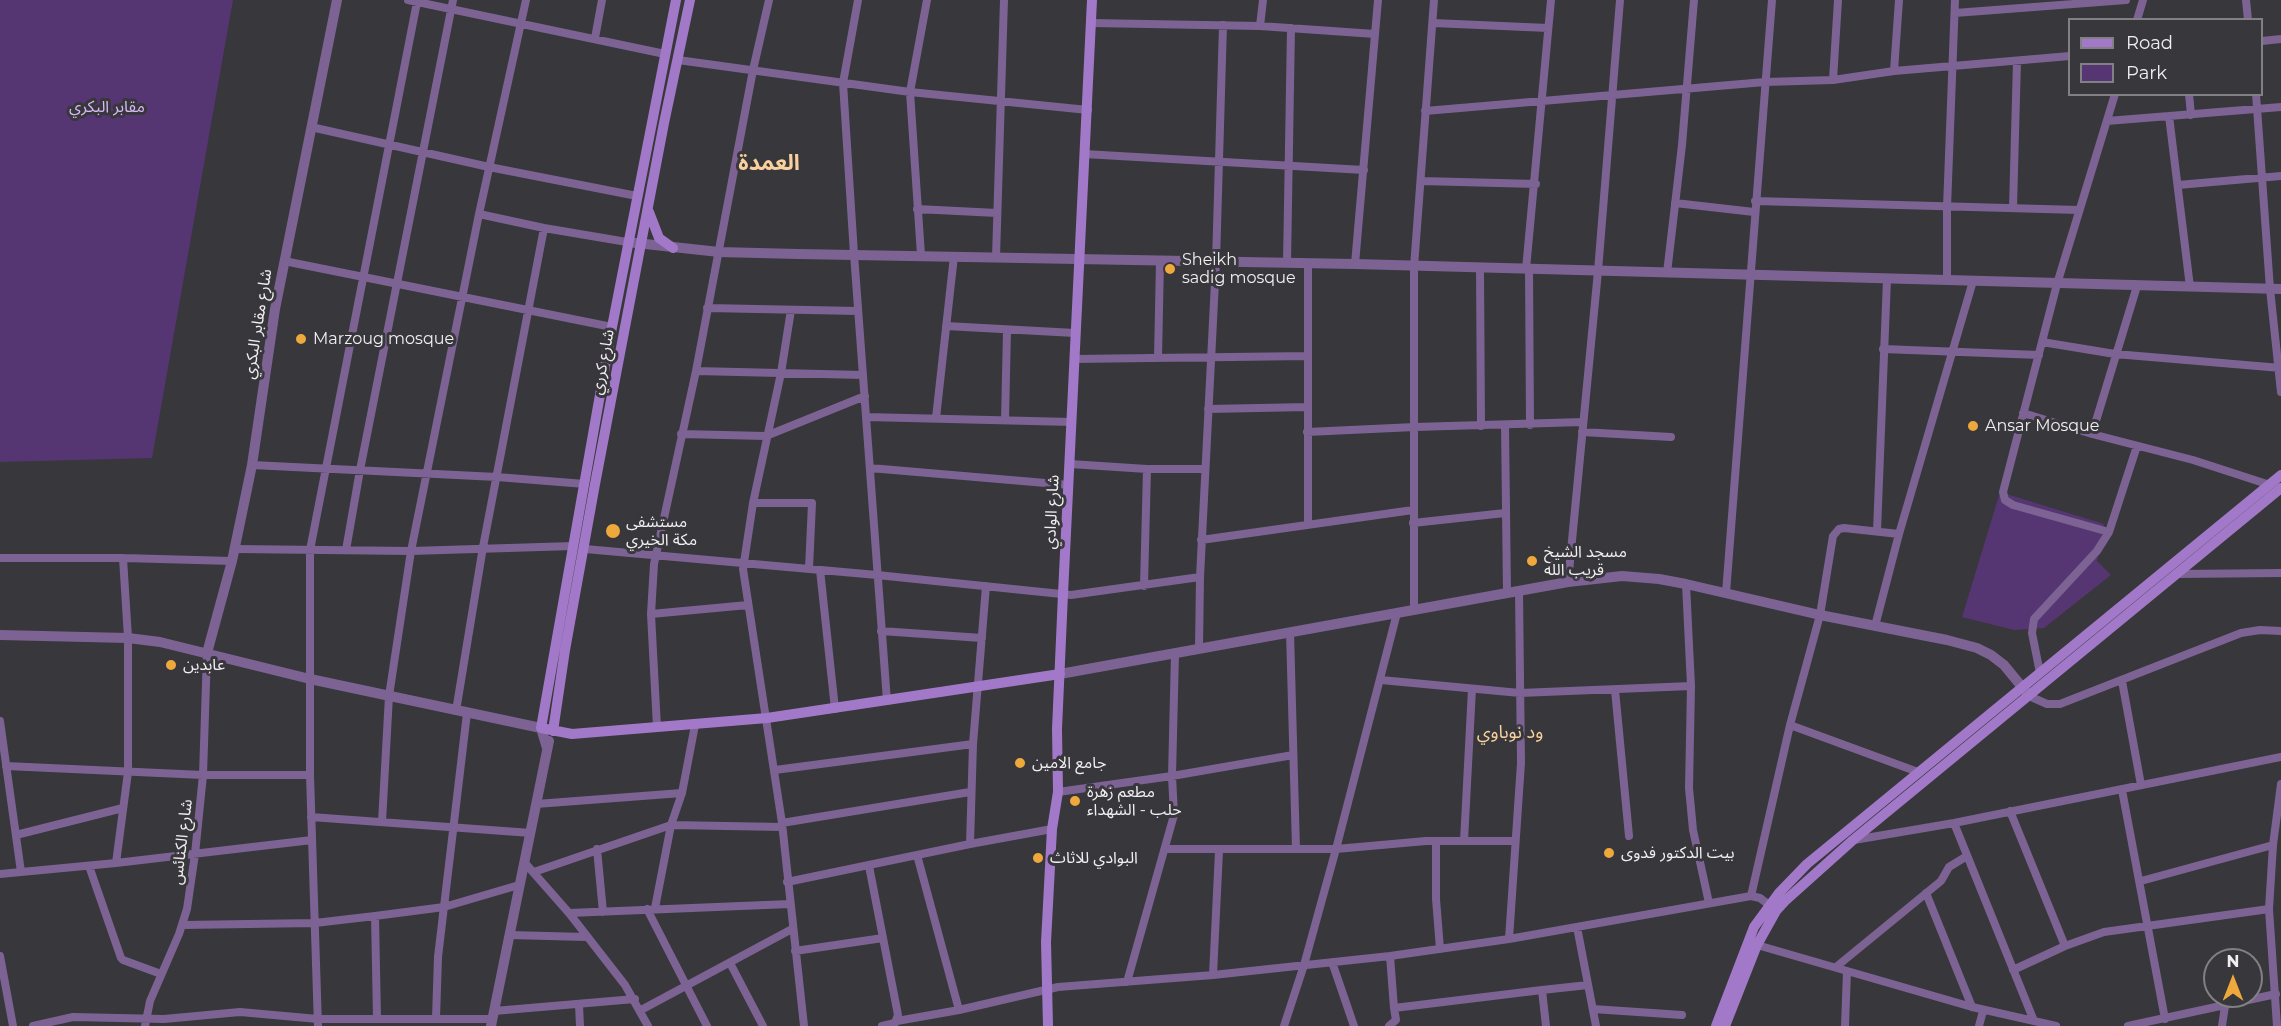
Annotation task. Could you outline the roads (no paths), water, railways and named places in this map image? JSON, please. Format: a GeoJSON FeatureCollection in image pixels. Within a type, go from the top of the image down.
{"type":"FeatureCollection","features":[{"type":"Feature","properties":{"kind":"main road","name":"شارع كرري"},"geometry":{"type":"LineString","coordinates":[[541,728],[627,243],[676,0]]}},
{"type":"Feature","properties":{"kind":"main road","name":"شارع كرري"},"geometry":{"type":"LineString","coordinates":[[553,731],[565,650],[641,244],[690,0]]}},
{"type":"Feature","properties":{"kind":"main road","name":"شارع الوادي"},"geometry":{"type":"LineString","coordinates":[[1048,1026],[1046,990],[1052,829],[1058,792],[1059,674],[1092,0]]}},
{"type":"Feature","properties":{"kind":"main road"},"geometry":{"type":"LineString","coordinates":[[648,141],[660,143]]}},
{"type":"Feature","properties":{"kind":"main road"},"geometry":{"type":"LineString","coordinates":[[648,207],[655,232],[673,248]]}},
{"type":"Feature","properties":{"kind":"main road"},"geometry":{"type":"LineString","coordinates":[[1716,1026],[1754,927],[1773,908],[1807,864],[1918,772],[2026,692],[2176,574],[2276,486],[2281,475]]}},
{"type":"Feature","properties":{"kind":"main road"},"geometry":{"type":"LineString","coordinates":[[1725,1026],[1773,908],[1786,900],[2026,692],[2040,674],[2276,486]]}},
{"type":"Feature","properties":{"kind":"main road"},"geometry":{"type":"LineString","coordinates":[[541,728],[572,734],[767,718],[1059,674]]}},
{"type":"Feature","properties":{"kind":"street","name":"شارع مقابر البكري"},"geometry":{"type":"LineString","coordinates":[[207,653],[235,549],[252,465],[270,337],[337,0]]}},
{"type":"Feature","properties":{"kind":"street"},"geometry":{"type":"LineString","coordinates":[[382,822],[389,696],[411,551],[479,214],[526,0]]}},
{"type":"Feature","properties":{"kind":"street"},"geometry":{"type":"LineString","coordinates":[[595,38],[602,0]]}},
{"type":"Feature","properties":{"kind":"street"},"geometry":{"type":"LineString","coordinates":[[657,727],[651,584],[696,371],[768,0]]}},
{"type":"Feature","properties":{"kind":"street"},"geometry":{"type":"LineString","coordinates":[[858,0],[843,83],[887,701]]}},
{"type":"Feature","properties":{"kind":"street"},"geometry":{"type":"LineString","coordinates":[[921,255],[910,92],[927,0]]}},
{"type":"Feature","properties":{"kind":"street"},"geometry":{"type":"LineString","coordinates":[[996,257],[1004,0]]}},
{"type":"Feature","properties":{"kind":"street"},"geometry":{"type":"LineString","coordinates":[[1260,27],[1263,0]]}},
{"type":"Feature","properties":{"kind":"street"},"geometry":{"type":"LineString","coordinates":[[1355,264],[1378,0]]}},
{"type":"Feature","properties":{"kind":"street"},"geometry":{"type":"LineString","coordinates":[[1414,609],[1414,267],[1434,0]]}},
{"type":"Feature","properties":{"kind":"street"},"geometry":{"type":"LineString","coordinates":[[1530,424],[1528,269],[1551,0]]}},
{"type":"Feature","properties":{"kind":"street"},"geometry":{"type":"LineString","coordinates":[[1568,582],[1598,271],[1620,0]]}},
{"type":"Feature","properties":{"kind":"street"},"geometry":{"type":"LineString","coordinates":[[1667,273],[1694,0]]}},
{"type":"Feature","properties":{"kind":"street"},"geometry":{"type":"LineString","coordinates":[[1726,593],[1772,0]]}},
{"type":"Feature","properties":{"kind":"street"},"geometry":{"type":"LineString","coordinates":[[1833,80],[1838,0]]}},
{"type":"Feature","properties":{"kind":"street"},"geometry":{"type":"LineString","coordinates":[[1894,71],[1899,0]]}},
{"type":"Feature","properties":{"kind":"street"},"geometry":{"type":"LineString","coordinates":[[1947,280],[1947,207],[1955,0]]}},
{"type":"Feature","properties":{"kind":"street"},"geometry":{"type":"LineString","coordinates":[[1955,13],[2126,0]]}},
{"type":"Feature","properties":{"kind":"street"},"geometry":{"type":"LineString","coordinates":[[2138,18],[2143,0]]}},
{"type":"Feature","properties":{"kind":"street"},"geometry":{"type":"LineString","coordinates":[[2246,0],[2248,18]]}},
{"type":"Feature","properties":{"kind":"street"},"geometry":{"type":"LineString","coordinates":[[318,1022],[310,775],[310,550],[388,144],[412,1],[452,4],[521,23],[665,54]]}},
{"type":"Feature","properties":{"kind":"street"},"geometry":{"type":"LineString","coordinates":[[346,550],[452,4]]}},
{"type":"Feature","properties":{"kind":"street"},"geometry":{"type":"LineString","coordinates":[[1091,23],[1223,25],[1375,34]]}},
{"type":"Feature","properties":{"kind":"street"},"geometry":{"type":"LineString","coordinates":[[1433,23],[1548,28]]}},
{"type":"Feature","properties":{"kind":"street"},"geometry":{"type":"LineString","coordinates":[[1199,649],[1201,540],[1216,262],[1223,25]]}},
{"type":"Feature","properties":{"kind":"street"},"geometry":{"type":"LineString","coordinates":[[1287,263],[1291,28]]}},
{"type":"Feature","properties":{"kind":"street"},"geometry":{"type":"LineString","coordinates":[[2263,41],[2281,39]]}},
{"type":"Feature","properties":{"kind":"street"},"geometry":{"type":"LineString","coordinates":[[1425,111],[1613,97],[1765,82],[1833,80],[1894,71],[2068,56]]}},
{"type":"Feature","properties":{"kind":"street"},"geometry":{"type":"LineString","coordinates":[[678,60],[910,92],[1088,110]]}},
{"type":"Feature","properties":{"kind":"street"},"geometry":{"type":"LineString","coordinates":[[2013,208],[2017,61]]}},
{"type":"Feature","properties":{"kind":"street"},"geometry":{"type":"LineString","coordinates":[[2109,532],[2013,505],[2005,500],[2003,492],[2057,284],[2114,96]]}},
{"type":"Feature","properties":{"kind":"street"},"geometry":{"type":"LineString","coordinates":[[2189,96],[2191,115]]}},
{"type":"Feature","properties":{"kind":"street"},"geometry":{"type":"LineString","coordinates":[[2256,96],[2262,178],[2275,289],[2281,392]]}},
{"type":"Feature","properties":{"kind":"street"},"geometry":{"type":"LineString","coordinates":[[2107,121],[2281,107]]}},
{"type":"Feature","properties":{"kind":"street"},"geometry":{"type":"LineString","coordinates":[[2169,116],[2190,286]]}},
{"type":"Feature","properties":{"kind":"street"},"geometry":{"type":"LineString","coordinates":[[311,127],[489,167],[637,196]]}},
{"type":"Feature","properties":{"kind":"street"},"geometry":{"type":"LineString","coordinates":[[1084,154],[1364,171]]}},
{"type":"Feature","properties":{"kind":"street"},"geometry":{"type":"LineString","coordinates":[[2178,185],[2281,176]]}},
{"type":"Feature","properties":{"kind":"street"},"geometry":{"type":"LineString","coordinates":[[1421,181],[1536,184]]}},
{"type":"Feature","properties":{"kind":"street"},"geometry":{"type":"LineString","coordinates":[[1755,201],[2079,210]]}},
{"type":"Feature","properties":{"kind":"street"},"geometry":{"type":"LineString","coordinates":[[1675,203],[1754,212]]}},
{"type":"Feature","properties":{"kind":"street"},"geometry":{"type":"LineString","coordinates":[[918,209],[997,213]]}},
{"type":"Feature","properties":{"kind":"street"},"geometry":{"type":"LineString","coordinates":[[479,214],[627,243],[719,252],[1355,264],[2275,289]]}},
{"type":"Feature","properties":{"kind":"street"},"geometry":{"type":"LineString","coordinates":[[436,1018],[437,969],[455,827],[462,712],[483,547],[544,228]]}},
{"type":"Feature","properties":{"kind":"street"},"geometry":{"type":"LineString","coordinates":[[936,418],[954,256]]}},
{"type":"Feature","properties":{"kind":"street"},"geometry":{"type":"LineString","coordinates":[[284,261],[612,327]]}},
{"type":"Feature","properties":{"kind":"street"},"geometry":{"type":"LineString","coordinates":[[1158,358],[1160,261]]}},
{"type":"Feature","properties":{"kind":"street"},"geometry":{"type":"LineString","coordinates":[[1308,263],[1308,524]]}},
{"type":"Feature","properties":{"kind":"street"},"geometry":{"type":"LineString","coordinates":[[1480,268],[1481,426]]}},
{"type":"Feature","properties":{"kind":"street"},"geometry":{"type":"LineString","coordinates":[[1877,531],[1887,279]]}},
{"type":"Feature","properties":{"kind":"street"},"geometry":{"type":"LineString","coordinates":[[1875,626],[1899,534],[1973,281]]}},
{"type":"Feature","properties":{"kind":"street"},"geometry":{"type":"LineString","coordinates":[[2092,434],[2136,286]]}},
{"type":"Feature","properties":{"kind":"street"},"geometry":{"type":"LineString","coordinates":[[707,308],[858,310]]}},
{"type":"Feature","properties":{"kind":"street"},"geometry":{"type":"LineString","coordinates":[[791,310],[781,373],[766,436],[743,562],[775,770],[804,1026]]}},
{"type":"Feature","properties":{"kind":"street"},"geometry":{"type":"LineString","coordinates":[[946,326],[1076,333]]}},
{"type":"Feature","properties":{"kind":"street"},"geometry":{"type":"LineString","coordinates":[[1005,420],[1006,330]]}},
{"type":"Feature","properties":{"kind":"street"},"geometry":{"type":"LineString","coordinates":[[2042,342],[2115,354],[2280,368]]}},
{"type":"Feature","properties":{"kind":"street"},"geometry":{"type":"LineString","coordinates":[[1883,349],[2038,355]]}},
{"type":"Feature","properties":{"kind":"street"},"geometry":{"type":"LineString","coordinates":[[1074,359],[1308,356]]}},
{"type":"Feature","properties":{"kind":"street"},"geometry":{"type":"LineString","coordinates":[[696,371],[863,375]]}},
{"type":"Feature","properties":{"kind":"street"},"geometry":{"type":"LineString","coordinates":[[681,434],[766,436],[865,396]]}},
{"type":"Feature","properties":{"kind":"street"},"geometry":{"type":"LineString","coordinates":[[1208,409],[1308,408]]}},
{"type":"Feature","properties":{"kind":"street"},"geometry":{"type":"LineString","coordinates":[[2023,413],[2210,465],[2276,486]]}},
{"type":"Feature","properties":{"kind":"street"},"geometry":{"type":"LineString","coordinates":[[866,417],[1072,422]]}},
{"type":"Feature","properties":{"kind":"street"},"geometry":{"type":"LineString","coordinates":[[1307,432],[1583,422]]}},
{"type":"Feature","properties":{"kind":"street"},"geometry":{"type":"LineString","coordinates":[[1505,425],[1507,593]]}},
{"type":"Feature","properties":{"kind":"street"},"geometry":{"type":"LineString","coordinates":[[1582,432],[1671,437]]}},
{"type":"Feature","properties":{"kind":"street"},"geometry":{"type":"LineString","coordinates":[[2040,674],[2032,633],[2034,618],[2097,552],[2109,532],[2137,446]]}},
{"type":"Feature","properties":{"kind":"street"},"geometry":{"type":"LineString","coordinates":[[1070,464],[1147,469],[1205,469]]}},
{"type":"Feature","properties":{"kind":"street"},"geometry":{"type":"LineString","coordinates":[[252,465],[497,477],[585,484]]}},
{"type":"Feature","properties":{"kind":"street"},"geometry":{"type":"LineString","coordinates":[[870,468],[1069,485]]}},
{"type":"Feature","properties":{"kind":"street"},"geometry":{"type":"LineString","coordinates":[[1144,586],[1147,469]]}},
{"type":"Feature","properties":{"kind":"street"},"geometry":{"type":"LineString","coordinates":[[753,503],[812,503],[808,568]]}},
{"type":"Feature","properties":{"kind":"street"},"geometry":{"type":"LineString","coordinates":[[1201,540],[1413,510]]}},
{"type":"Feature","properties":{"kind":"street"},"geometry":{"type":"LineString","coordinates":[[1413,523],[1505,513]]}},
{"type":"Feature","properties":{"kind":"street"},"geometry":{"type":"LineString","coordinates":[[1751,896],[1790,725],[1820,615],[1836,532],[1844,528],[1899,534]]}},
{"type":"Feature","properties":{"kind":"street"},"geometry":{"type":"LineString","coordinates":[[235,549],[411,551],[573,546]]}},
{"type":"Feature","properties":{"kind":"street"},"geometry":{"type":"LineString","coordinates":[[585,549],[808,568],[1063,594],[1086,594],[1200,577]]}},
{"type":"Feature","properties":{"kind":"street"},"geometry":{"type":"LineString","coordinates":[[0,558],[232,561]]}},
{"type":"Feature","properties":{"kind":"street"},"geometry":{"type":"LineString","coordinates":[[116,863],[128,772],[128,638],[123,558]]}},
{"type":"Feature","properties":{"kind":"street"},"geometry":{"type":"LineString","coordinates":[[820,570],[835,709]]}},
{"type":"Feature","properties":{"kind":"street"},"geometry":{"type":"LineString","coordinates":[[2176,574],[2281,573]]}},
{"type":"Feature","properties":{"kind":"street"},"geometry":{"type":"LineString","coordinates":[[1059,674],[1568,582],[1622,576],[1686,584],[1977,648],[2004,665],[2026,692],[2047,704],[2060,704],[2241,633],[2260,630],[2281,631]]}},
{"type":"Feature","properties":{"kind":"street"},"geometry":{"type":"LineString","coordinates":[[1686,584],[1691,686],[1689,788],[1693,830],[1709,903]]}},
{"type":"Feature","properties":{"kind":"street"},"geometry":{"type":"LineString","coordinates":[[970,844],[970,792],[986,586]]}},
{"type":"Feature","properties":{"kind":"street"},"geometry":{"type":"LineString","coordinates":[[1509,939],[1521,762],[1519,591]]}},
{"type":"Feature","properties":{"kind":"street"},"geometry":{"type":"LineString","coordinates":[[651,614],[748,605]]}},
{"type":"Feature","properties":{"kind":"street"},"geometry":{"type":"LineString","coordinates":[[1284,1026],[1304,965],[1336,849],[1397,613]]}},
{"type":"Feature","properties":{"kind":"street"},"geometry":{"type":"LineString","coordinates":[[881,631],[982,638]]}},
{"type":"Feature","properties":{"kind":"street"},"geometry":{"type":"LineString","coordinates":[[1290,632],[1296,849]]}},
{"type":"Feature","properties":{"kind":"street"},"geometry":{"type":"LineString","coordinates":[[0,635],[128,638],[160,642],[310,679],[541,728],[547,748]]}},
{"type":"Feature","properties":{"kind":"street","name":"شارع الكنائس"},"geometry":{"type":"LineString","coordinates":[[145,1022],[150,1001],[183,925],[195,854],[203,775],[207,653]]}},
{"type":"Feature","properties":{"kind":"street"},"geometry":{"type":"LineString","coordinates":[[1127,982],[1174,815],[1172,776],[1175,654]]}},
{"type":"Feature","properties":{"kind":"street"},"geometry":{"type":"LineString","coordinates":[[1381,680],[1521,693],[1691,686]]}},
{"type":"Feature","properties":{"kind":"street"},"geometry":{"type":"LineString","coordinates":[[2122,681],[2141,785]]}},
{"type":"Feature","properties":{"kind":"street"},"geometry":{"type":"LineString","coordinates":[[1464,841],[1472,689]]}},
{"type":"Feature","properties":{"kind":"street"},"geometry":{"type":"LineString","coordinates":[[1615,690],[1629,836]]}},
{"type":"Feature","properties":{"kind":"street"},"geometry":{"type":"LineString","coordinates":[[0,721],[21,872]]}},
{"type":"Feature","properties":{"kind":"street"},"geometry":{"type":"LineString","coordinates":[[695,725],[682,794],[671,825],[651,909],[707,1026]]}},
{"type":"Feature","properties":{"kind":"street"},"geometry":{"type":"LineString","coordinates":[[1790,725],[1918,772]]}},
{"type":"Feature","properties":{"kind":"street"},"geometry":{"type":"LineString","coordinates":[[492,1018],[547,748],[553,731]]}},
{"type":"Feature","properties":{"kind":"street"},"geometry":{"type":"LineString","coordinates":[[775,770],[973,744]]}},
{"type":"Feature","properties":{"kind":"street"},"geometry":{"type":"LineString","coordinates":[[1058,792],[1172,776],[1293,755]]}},
{"type":"Feature","properties":{"kind":"street"},"geometry":{"type":"LineString","coordinates":[[1853,840],[1954,823],[2281,757]]}},
{"type":"Feature","properties":{"kind":"street"},"geometry":{"type":"LineString","coordinates":[[6,766],[203,775],[310,775]]}},
{"type":"Feature","properties":{"kind":"street"},"geometry":{"type":"LineString","coordinates":[[2277,1026],[2278,977],[2269,909],[2273,845],[2281,784]]}},
{"type":"Feature","properties":{"kind":"street"},"geometry":{"type":"LineString","coordinates":[[0,786],[9,785]]}},
{"type":"Feature","properties":{"kind":"street"},"geometry":{"type":"LineString","coordinates":[[2122,789],[2166,1019]]}},
{"type":"Feature","properties":{"kind":"street"},"geometry":{"type":"LineString","coordinates":[[534,872],[671,825],[782,825],[970,792]]}},
{"type":"Feature","properties":{"kind":"street"},"geometry":{"type":"LineString","coordinates":[[536,804],[682,794]]}},
{"type":"Feature","properties":{"kind":"street"},"geometry":{"type":"LineString","coordinates":[[16,835],[123,808]]}},
{"type":"Feature","properties":{"kind":"street"},"geometry":{"type":"LineString","coordinates":[[2010,811],[2065,946]]}},
{"type":"Feature","properties":{"kind":"street"},"geometry":{"type":"LineString","coordinates":[[311,817],[531,832]]}},
{"type":"Feature","properties":{"kind":"street"},"geometry":{"type":"LineString","coordinates":[[1954,823],[2034,1021]]}},
{"type":"Feature","properties":{"kind":"street"},"geometry":{"type":"LineString","coordinates":[[787,882],[1052,829]]}},
{"type":"Feature","properties":{"kind":"street"},"geometry":{"type":"LineString","coordinates":[[0,874],[312,840]]}},
{"type":"Feature","properties":{"kind":"street"},"geometry":{"type":"LineString","coordinates":[[1166,849],[1219,851],[1336,849],[1436,841],[1515,841]]}},
{"type":"Feature","properties":{"kind":"street"},"geometry":{"type":"LineString","coordinates":[[1436,841],[1436,899],[1440,949]]}},
{"type":"Feature","properties":{"kind":"street"},"geometry":{"type":"LineString","coordinates":[[2141,881],[2273,845]]}},
{"type":"Feature","properties":{"kind":"street"},"geometry":{"type":"LineString","coordinates":[[597,849],[603,912]]}},
{"type":"Feature","properties":{"kind":"street"},"geometry":{"type":"LineString","coordinates":[[1213,975],[1219,851]]}},
{"type":"Feature","properties":{"kind":"street"},"geometry":{"type":"LineString","coordinates":[[918,855],[959,1010]]}},
{"type":"Feature","properties":{"kind":"street"},"geometry":{"type":"LineString","coordinates":[[1836,967],[1941,881],[1949,867],[1967,856]]}},
{"type":"Feature","properties":{"kind":"street"},"geometry":{"type":"LineString","coordinates":[[525,863],[569,914],[635,999],[648,1026]]}},
{"type":"Feature","properties":{"kind":"street"},"geometry":{"type":"LineString","coordinates":[[89,866],[121,958],[161,974]]}},
{"type":"Feature","properties":{"kind":"street"},"geometry":{"type":"LineString","coordinates":[[869,866],[897,1021]]}},
{"type":"Feature","properties":{"kind":"street"},"geometry":{"type":"LineString","coordinates":[[183,925],[315,922],[375,916],[444,907],[519,885]]}},
{"type":"Feature","properties":{"kind":"street"},"geometry":{"type":"LineString","coordinates":[[1926,893],[1972,1008]]}},
{"type":"Feature","properties":{"kind":"street"},"geometry":{"type":"LineString","coordinates":[[882,1026],[1059,987],[1213,975],[1390,956],[1509,939],[1751,896],[1760,898],[1773,908]]}},
{"type":"Feature","properties":{"kind":"street"},"geometry":{"type":"LineString","coordinates":[[569,914],[790,904]]}},
{"type":"Feature","properties":{"kind":"street"},"geometry":{"type":"LineString","coordinates":[[2013,970],[2065,946],[2104,932],[2269,909]]}},
{"type":"Feature","properties":{"kind":"street"},"geometry":{"type":"LineString","coordinates":[[375,916],[377,1018]]}},
{"type":"Feature","properties":{"kind":"street"},"geometry":{"type":"LineString","coordinates":[[1576,927],[1596,1026]]}},
{"type":"Feature","properties":{"kind":"street"},"geometry":{"type":"LineString","coordinates":[[641,1010],[792,929]]}},
{"type":"Feature","properties":{"kind":"street"},"geometry":{"type":"LineString","coordinates":[[509,935],[586,937]]}},
{"type":"Feature","properties":{"kind":"street"},"geometry":{"type":"LineString","coordinates":[[795,951],[883,938]]}},
{"type":"Feature","properties":{"kind":"street"},"geometry":{"type":"LineString","coordinates":[[1757,945],[1983,1011],[2056,1026]]}},
{"type":"Feature","properties":{"kind":"street"},"geometry":{"type":"LineString","coordinates":[[1389,1026],[1397,1023],[1390,956]]}},
{"type":"Feature","properties":{"kind":"street"},"geometry":{"type":"LineString","coordinates":[[0,961],[13,1026]]}},
{"type":"Feature","properties":{"kind":"street"},"geometry":{"type":"LineString","coordinates":[[1332,962],[1354,1026]]}},
{"type":"Feature","properties":{"kind":"street"},"geometry":{"type":"LineString","coordinates":[[730,963],[763,1026]]}},
{"type":"Feature","properties":{"kind":"street"},"geometry":{"type":"LineString","coordinates":[[1845,1026],[1847,971]]}},
{"type":"Feature","properties":{"kind":"street"},"geometry":{"type":"LineString","coordinates":[[1394,1008],[1588,985]]}},
{"type":"Feature","properties":{"kind":"street"},"geometry":{"type":"LineString","coordinates":[[1542,990],[1546,1026]]}},
{"type":"Feature","properties":{"kind":"street"},"geometry":{"type":"LineString","coordinates":[[2263,997],[2276,994]]}},
{"type":"Feature","properties":{"kind":"street"},"geometry":{"type":"LineString","coordinates":[[33,1026],[80,1016],[145,1022],[240,1012],[318,1022],[377,1018],[419,1022],[436,1018],[492,1018],[635,999]]}},
{"type":"Feature","properties":{"kind":"street"},"geometry":{"type":"LineString","coordinates":[[579,1005],[580,1026]]}},
{"type":"Feature","properties":{"kind":"street"},"geometry":{"type":"LineString","coordinates":[[2128,1026],[2216,1008]]}},
{"type":"Feature","properties":{"kind":"street"},"geometry":{"type":"LineString","coordinates":[[2223,1026],[2225,1008]]}},
{"type":"Feature","properties":{"kind":"street"},"geometry":{"type":"LineString","coordinates":[[1593,1009],[1682,1015]]}},
{"type":"Feature","properties":{"kind":"street"},"geometry":{"type":"LineString","coordinates":[[1979,1026],[1983,1011]]}},
{"type":"Feature","properties":{"kind":"place","name":"Sheikh sadig mosque"},"geometry":{"type":"Point","coordinates":[1170,269]}},
{"type":"Feature","properties":{"kind":"place","name":"Marzoug mosque"},"geometry":{"type":"Point","coordinates":[301,339]}},
{"type":"Feature","properties":{"kind":"place","name":"Ansar Mosque"},"geometry":{"type":"Point","coordinates":[1973,426]}},
{"type":"Feature","properties":{"kind":"place","name":"مستشفى مكة الخيري"},"geometry":{"type":"Point","coordinates":[613,531]}},
{"type":"Feature","properties":{"kind":"place","name":"مسجد الشيخ قريب الله"},"geometry":{"type":"Point","coordinates":[1532,561]}},
{"type":"Feature","properties":{"kind":"place","name":"عابدين"},"geometry":{"type":"Point","coordinates":[171,665]}},
{"type":"Feature","properties":{"kind":"place","name":"جامع الامين"},"geometry":{"type":"Point","coordinates":[1020,763]}},
{"type":"Feature","properties":{"kind":"place","name":"مطعم زهرة حلب - الشهداء"},"geometry":{"type":"Point","coordinates":[1075,801]}},
{"type":"Feature","properties":{"kind":"place","name":"بيت الدكتور فدوى"},"geometry":{"type":"Point","coordinates":[1609,853]}},
{"type":"Feature","properties":{"kind":"place","name":"البوادي للاثاث"},"geometry":{"type":"Point","coordinates":[1038,858]}},
{"type":"Feature","properties":{"kind":"district","name":"العمدة"},"geometry":{"type":"Point","coordinates":[769,164]}},
{"type":"Feature","properties":{"kind":"district","name":"ود نوباوي"},"geometry":{"type":"Point","coordinates":[1510,733]}},
{"type":"Feature","properties":{"kind":"park label","name":"مقابر البكري"},"geometry":{"type":"Point","coordinates":[107,107]}}]}
